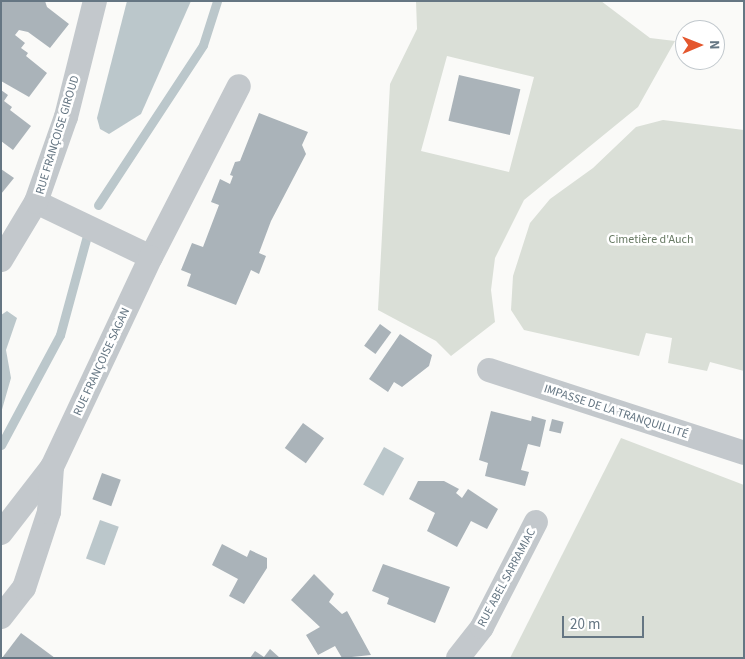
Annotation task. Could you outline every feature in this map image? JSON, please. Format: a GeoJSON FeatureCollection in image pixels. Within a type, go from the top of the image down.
{"type":"FeatureCollection","features":[{"type":"Feature","properties":{"kind":"street","name":"RUE FRANÇOISE GIROUD"},"geometry":{"type":"LineString","coordinates":[[1,260],[36,202],[66,117],[95,1]]}},
{"type":"Feature","properties":{"kind":"street","name":"RUE FRANÇOISE SAGAN"},"geometry":{"type":"LineString","coordinates":[[1,533],[52,467],[152,257],[239,86]]}},
{"type":"Feature","properties":{"kind":"street"},"geometry":{"type":"LineString","coordinates":[[36,202],[152,257]]}},
{"type":"Feature","properties":{"kind":"street","name":"IMPASSE DE LA TRANQUILLITÉ"},"geometry":{"type":"LineString","coordinates":[[489,370],[744,453]]}},
{"type":"Feature","properties":{"kind":"street","name":"RUE FRANÇOISE SAGAN"},"geometry":{"type":"LineString","coordinates":[[1,617],[24,588],[48,512],[52,467]]}},
{"type":"Feature","properties":{"kind":"street","name":"RUE ABEL SARRAMIAC"},"geometry":{"type":"LineString","coordinates":[[458,658],[482,626],[536,522]]}},
{"type":"Feature","properties":{"kind":"green space"},"geometry":{"type":"Polygon","coordinates":[[[416,1],[601,1],[650,38],[675,41],[638,107],[524,200],[495,258],[491,290],[495,322],[451,356],[436,341],[378,310],[390,84],[417,29],[416,1]],[[447,56],[421,151],[509,172],[534,77],[447,56]]]}},
{"type":"Feature","properties":{"kind":"green space","name":"Cimetière d'Auch"},"geometry":{"type":"Polygon","coordinates":[[[663,120],[744,130],[744,371],[710,362],[707,371],[668,363],[672,338],[646,333],[639,356],[524,330],[511,310],[513,276],[530,223],[550,199],[593,168],[636,127],[663,120]]]}},
{"type":"Feature","properties":{"kind":"green space"},"geometry":{"type":"Polygon","coordinates":[[[621,438],[744,485],[744,658],[510,658],[621,438]]]}},
{"type":"Feature","properties":{"kind":"shaded area"},"geometry":{"type":"Polygon","coordinates":[[[127,1],[191,1],[141,114],[109,134],[100,129],[97,118],[127,1]]]}},
{"type":"Feature","properties":{"kind":"shaded area"},"geometry":{"type":"Polygon","coordinates":[[[7,311],[17,318],[6,350],[11,378],[1,413],[1,315],[7,311]]]}},
{"type":"Feature","properties":{"kind":"shaded area"},"geometry":{"type":"Polygon","coordinates":[[[384,447],[404,458],[383,496],[363,485],[384,447]]]}},
{"type":"Feature","properties":{"kind":"shaded area"},"geometry":{"type":"Polygon","coordinates":[[[100,520],[119,527],[105,565],[86,559],[100,520]]]}},
{"type":"Feature","properties":{"kind":"building"},"geometry":{"type":"Polygon","coordinates":[[[1,1],[45,1],[47,7],[69,24],[50,48],[28,32],[19,30],[15,35],[25,43],[21,48],[28,53],[26,56],[47,73],[29,97],[1,81],[1,1]]]}},
{"type":"Feature","properties":{"kind":"building"},"geometry":{"type":"Polygon","coordinates":[[[459,75],[520,89],[510,135],[448,121],[459,75]]]}},
{"type":"Feature","properties":{"kind":"building"},"geometry":{"type":"Polygon","coordinates":[[[1,90],[8,95],[4,101],[12,107],[10,110],[31,126],[13,150],[1,141],[1,90]]]}},
{"type":"Feature","properties":{"kind":"building"},"geometry":{"type":"Polygon","coordinates":[[[259,113],[308,132],[302,145],[306,154],[271,221],[259,253],[266,256],[259,274],[251,270],[236,305],[187,286],[191,274],[181,270],[192,243],[203,247],[219,205],[211,202],[220,179],[230,184],[233,176],[230,175],[235,162],[240,161],[259,113]]]}},
{"type":"Feature","properties":{"kind":"building"},"geometry":{"type":"Polygon","coordinates":[[[1,169],[14,178],[1,194],[1,169]]]}},
{"type":"Feature","properties":{"kind":"building"},"geometry":{"type":"Polygon","coordinates":[[[380,324],[391,332],[375,354],[364,346],[380,324]]]}},
{"type":"Feature","properties":{"kind":"building"},"geometry":{"type":"Polygon","coordinates":[[[400,334],[432,355],[429,366],[402,387],[394,382],[388,392],[369,379],[400,334]]]}},
{"type":"Feature","properties":{"kind":"building"},"geometry":{"type":"Polygon","coordinates":[[[491,411],[531,421],[532,416],[546,420],[540,447],[528,444],[521,470],[529,472],[525,486],[485,476],[488,463],[479,460],[491,411]]]}},
{"type":"Feature","properties":{"kind":"building"},"geometry":{"type":"Polygon","coordinates":[[[552,419],[564,422],[561,434],[549,431],[552,419]]]}},
{"type":"Feature","properties":{"kind":"building"},"geometry":{"type":"Polygon","coordinates":[[[303,423],[324,438],[306,463],[285,448],[303,423]]]}},
{"type":"Feature","properties":{"kind":"building"},"geometry":{"type":"Polygon","coordinates":[[[102,473],[121,480],[111,506],[92,499],[102,473]]]}},
{"type":"Feature","properties":{"kind":"building"},"geometry":{"type":"Polygon","coordinates":[[[418,481],[444,481],[459,489],[456,493],[462,498],[468,489],[498,509],[487,529],[471,521],[457,547],[427,531],[435,513],[409,499],[418,481]]]}},
{"type":"Feature","properties":{"kind":"building"},"geometry":{"type":"Polygon","coordinates":[[[222,544],[247,557],[250,550],[267,558],[267,568],[244,604],[229,596],[238,579],[212,565],[222,544]]]}},
{"type":"Feature","properties":{"kind":"building"},"geometry":{"type":"Polygon","coordinates":[[[383,564],[450,587],[435,623],[387,604],[389,598],[372,591],[383,564]]]}},
{"type":"Feature","properties":{"kind":"building"},"geometry":{"type":"Polygon","coordinates":[[[314,574],[334,594],[329,602],[342,614],[347,611],[371,655],[342,658],[335,646],[318,655],[306,635],[320,627],[291,600],[314,574]]]}},
{"type":"Feature","properties":{"kind":"building"},"geometry":{"type":"Polygon","coordinates":[[[21,633],[32,641],[55,658],[2,658],[21,633]]]}},
{"type":"Feature","properties":{"kind":"building"},"geometry":{"type":"Polygon","coordinates":[[[270,649],[280,658],[250,658],[255,651],[264,657],[270,649]]]}},
{"type":"Feature","properties":{"kind":"waterway"},"geometry":{"type":"LineString","coordinates":[[98,205],[203,45],[217,1]]}},
{"type":"Feature","properties":{"kind":"waterway"},"geometry":{"type":"LineString","coordinates":[[1,445],[60,335],[88,232]]}}]}
